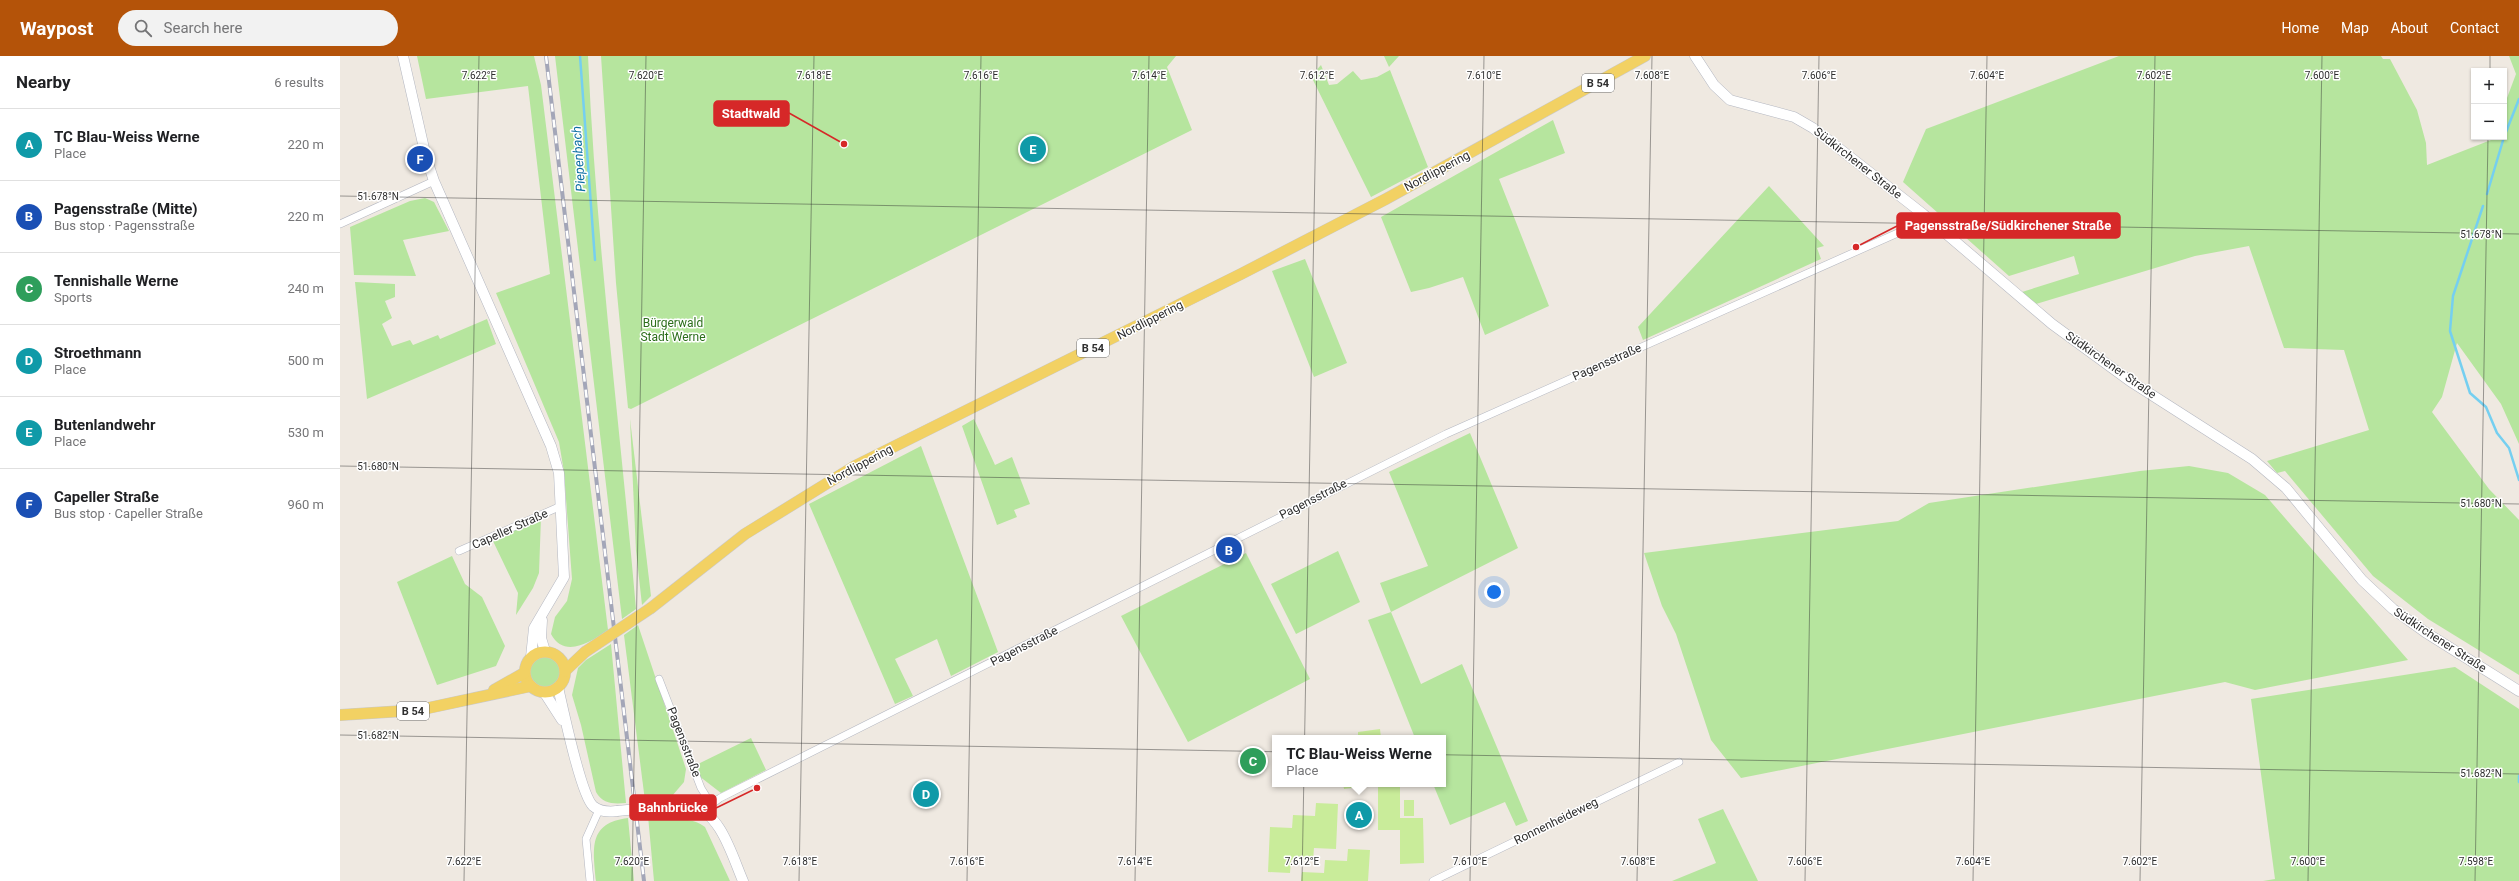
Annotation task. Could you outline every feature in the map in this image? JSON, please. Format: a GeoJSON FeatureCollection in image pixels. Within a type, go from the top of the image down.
{"type":"FeatureCollection","features":[{"type":"Feature","properties":{"kind":"main road","name":"Nordlippering"},"geometry":{"type":"LineString","coordinates":[[565,670],[585,652],[651,608],[745,534],[855,466],[1337,224],[1550,110],[1645,56]]}},
{"type":"Feature","properties":{"kind":"main road"},"geometry":{"type":"LineString","coordinates":[[545,651],[558,656],[565,670],[562,683],[558,687],[544,692],[531,686],[524,673],[525,667],[531,657],[545,651]]}},
{"type":"Feature","properties":{"kind":"main road","name":"Nordlippering"},"geometry":{"type":"LineString","coordinates":[[558,656],[585,652]]}},
{"type":"Feature","properties":{"kind":"main road","name":"B 54"},"geometry":{"type":"LineString","coordinates":[[485,695],[524,673]]}},
{"type":"Feature","properties":{"kind":"main road","name":"B 54"},"geometry":{"type":"LineString","coordinates":[[340,715],[419,710],[531,686]]}},
{"type":"Feature","properties":{"kind":"street","name":"Capeller Straße"},"geometry":{"type":"LineString","coordinates":[[403,56],[426,157],[434,180],[551,446],[559,473],[564,577],[534,628],[531,657]]}},
{"type":"Feature","properties":{"kind":"street","name":"Südkirchener Straße"},"geometry":{"type":"LineString","coordinates":[[1695,56],[1714,84],[1730,100],[1794,117],[1813,128],[1923,214],[2052,324],[2130,381],[2239,449],[2275,478],[2362,580],[2393,609],[2425,632],[2519,691]]}},
{"type":"Feature","properties":{"kind":"street"},"geometry":{"type":"LineString","coordinates":[[340,224],[434,180]]}},
{"type":"Feature","properties":{"kind":"street","name":"Pagensstraße"},"geometry":{"type":"LineString","coordinates":[[703,811],[711,804],[1446,434],[1909,228],[1923,214]]}},
{"type":"Feature","properties":{"kind":"street","name":"Capeller Straße"},"geometry":{"type":"LineString","coordinates":[[459,551],[561,506]]}},
{"type":"Feature","properties":{"kind":"street","name":"Capeller Straße"},"geometry":{"type":"LineString","coordinates":[[545,651],[540,632],[546,609]]}},
{"type":"Feature","properties":{"kind":"street","name":"Pagensstraße"},"geometry":{"type":"LineString","coordinates":[[659,679],[701,788],[711,804]]}},
{"type":"Feature","properties":{"kind":"street"},"geometry":{"type":"LineString","coordinates":[[558,687],[584,791],[590,802],[599,810],[617,811],[689,805],[703,811],[709,815],[723,836],[743,881]]}},
{"type":"Feature","properties":{"kind":"street"},"geometry":{"type":"LineString","coordinates":[[544,692],[554,705],[570,734]]}},
{"type":"Feature","properties":{"kind":"street","name":"Ronnenheideweg"},"geometry":{"type":"LineString","coordinates":[[1433,881],[1679,762]]}},
{"type":"Feature","properties":{"kind":"street"},"geometry":{"type":"LineString","coordinates":[[590,881],[586,839],[599,810]]}},
{"type":"Feature","properties":{"kind":"green space"},"geometry":{"type":"Polygon","coordinates":[[[417,56],[534,56],[541,85],[608,630],[594,639],[578,646],[563,646],[556,641],[551,634],[555,617],[567,601],[572,579],[564,472],[559,442],[496,293],[550,274],[528,86],[426,99],[417,56]]]}},
{"type":"Feature","properties":{"kind":"green space"},"geometry":{"type":"Polygon","coordinates":[[[555,56],[588,56],[602,264],[636,609],[622,619],[555,56]]]}},
{"type":"Feature","properties":{"kind":"green space","name":"Bürgerwald Stadt Werne"},"geometry":{"type":"Polygon","coordinates":[[[601,56],[1176,56],[1167,67],[1192,130],[631,409],[628,408],[616,283],[601,56]]]}},
{"type":"Feature","properties":{"kind":"green space"},"geometry":{"type":"Polygon","coordinates":[[[1384,56],[1399,56],[1389,67],[1384,56]]]}},
{"type":"Feature","properties":{"kind":"green space"},"geometry":{"type":"Polygon","coordinates":[[[2119,56],[2381,56],[2383,59],[2390,59],[2417,110],[2426,143],[2427,165],[2491,140],[2507,140],[2507,98],[2516,74],[2509,56],[2519,56],[2519,444],[2501,404],[2457,343],[2442,397],[2432,412],[2489,489],[2519,520],[2519,675],[2428,619],[2373,576],[2285,471],[2277,473],[2267,461],[2369,430],[2344,350],[2284,348],[2249,246],[2195,256],[2036,304],[2022,292],[2079,274],[2074,256],[2009,276],[1903,182],[1926,129],[2119,56]]]}},
{"type":"Feature","properties":{"kind":"green space"},"geometry":{"type":"Polygon","coordinates":[[[1321,65],[1329,85],[1337,84],[1353,71],[1361,80],[1377,77],[1390,70],[1428,167],[1371,197],[1311,76],[1321,65]]]}},
{"type":"Feature","properties":{"kind":"green space"},"geometry":{"type":"Polygon","coordinates":[[[1553,120],[1565,153],[1499,179],[1549,306],[1485,335],[1463,277],[1411,292],[1381,217],[1553,120]]]}},
{"type":"Feature","properties":{"kind":"green space"},"geometry":{"type":"Polygon","coordinates":[[[1769,186],[1824,246],[1817,248],[1821,259],[1643,340],[1638,327],[1769,186]]]}},
{"type":"Feature","properties":{"kind":"green space"},"geometry":{"type":"Polygon","coordinates":[[[425,198],[434,202],[449,231],[403,240],[416,276],[354,275],[350,227],[410,201],[425,198]]]}},
{"type":"Feature","properties":{"kind":"green space"},"geometry":{"type":"Polygon","coordinates":[[[1305,259],[1347,363],[1314,377],[1272,271],[1305,259]]]}},
{"type":"Feature","properties":{"kind":"green space"},"geometry":{"type":"Polygon","coordinates":[[[355,282],[395,284],[395,297],[385,301],[392,318],[382,324],[392,346],[410,340],[413,345],[438,335],[440,339],[487,319],[496,344],[367,399],[355,282]]]}},
{"type":"Feature","properties":{"kind":"green space"},"geometry":{"type":"Polygon","coordinates":[[[630,419],[651,596],[642,605],[636,551],[630,419]]]}},
{"type":"Feature","properties":{"kind":"green space"},"geometry":{"type":"Polygon","coordinates":[[[974,419],[995,465],[1012,457],[1030,504],[1014,510],[1017,517],[997,525],[962,426],[974,419]]]}},
{"type":"Feature","properties":{"kind":"green space"},"geometry":{"type":"Polygon","coordinates":[[[1470,433],[1518,548],[1391,612],[1380,583],[1428,566],[1389,472],[1470,433]]]}},
{"type":"Feature","properties":{"kind":"green space"},"geometry":{"type":"Polygon","coordinates":[[[921,446],[998,652],[951,676],[937,639],[895,659],[913,696],[895,704],[809,504],[921,446]]]}},
{"type":"Feature","properties":{"kind":"green space"},"geometry":{"type":"Polygon","coordinates":[[[2189,466],[2228,473],[2265,495],[2408,660],[2255,690],[2225,682],[1741,778],[1711,740],[1676,634],[1662,606],[1644,553],[1898,521],[1929,503],[2140,471],[2189,466]]]}},
{"type":"Feature","properties":{"kind":"green space"},"geometry":{"type":"Polygon","coordinates":[[[541,517],[539,573],[533,588],[516,615],[518,593],[492,539],[541,517]]]}},
{"type":"Feature","properties":{"kind":"green space"},"geometry":{"type":"Polygon","coordinates":[[[1338,551],[1360,602],[1296,634],[1271,584],[1338,551]]]}},
{"type":"Feature","properties":{"kind":"green space"},"geometry":{"type":"Polygon","coordinates":[[[1246,553],[1310,679],[1188,742],[1121,616],[1246,553]]]}},
{"type":"Feature","properties":{"kind":"green space"},"geometry":{"type":"Polygon","coordinates":[[[452,556],[465,584],[482,597],[505,646],[496,666],[437,685],[397,582],[452,556]]]}},
{"type":"Feature","properties":{"kind":"green space"},"geometry":{"type":"Polygon","coordinates":[[[1391,612],[1421,684],[1462,664],[1528,821],[1516,826],[1505,802],[1450,825],[1434,787],[1446,787],[1446,735],[1414,735],[1368,620],[1391,612]]]}},
{"type":"Feature","properties":{"kind":"green space"},"geometry":{"type":"Polygon","coordinates":[[[638,625],[686,769],[684,782],[672,796],[645,801],[624,635],[638,625]]]}},
{"type":"Feature","properties":{"kind":"green space"},"geometry":{"type":"Polygon","coordinates":[[[611,644],[626,803],[605,801],[596,792],[581,725],[572,695],[578,668],[586,660],[611,644]]]}},
{"type":"Feature","properties":{"kind":"green space"},"geometry":{"type":"Polygon","coordinates":[[[543,656],[549,656],[559,663],[562,672],[561,678],[555,685],[549,688],[543,688],[533,681],[530,675],[530,669],[537,659],[543,656]]]}},
{"type":"Feature","properties":{"kind":"green space"},"geometry":{"type":"Polygon","coordinates":[[[2455,667],[2519,709],[2519,881],[2263,881],[2275,879],[2251,699],[2455,667]]]}},
{"type":"Feature","properties":{"kind":"green space"},"geometry":{"type":"Polygon","coordinates":[[[1380,729],[1381,735],[1358,735],[1358,732],[1380,729]]]}},
{"type":"Feature","properties":{"kind":"green space"},"geometry":{"type":"Polygon","coordinates":[[[751,738],[766,770],[721,793],[699,776],[698,764],[751,738]]]}},
{"type":"Feature","properties":{"kind":"green space"},"geometry":{"type":"Polygon","coordinates":[[[1344,787],[1359,787],[1344,789],[1344,787]]]}},
{"type":"Feature","properties":{"kind":"green space"},"geometry":{"type":"Polygon","coordinates":[[[1378,787],[1400,787],[1400,818],[1423,818],[1424,863],[1400,864],[1400,830],[1378,830],[1378,787]]]}},
{"type":"Feature","properties":{"kind":"green space"},"geometry":{"type":"Polygon","coordinates":[[[1404,800],[1414,800],[1414,816],[1404,816],[1404,800]]]}},
{"type":"Feature","properties":{"kind":"green space"},"geometry":{"type":"Polygon","coordinates":[[[1316,803],[1338,804],[1336,849],[1314,848],[1313,861],[1291,860],[1290,873],[1268,872],[1270,827],[1292,828],[1293,815],[1315,816],[1316,803]]]}},
{"type":"Feature","properties":{"kind":"green space"},"geometry":{"type":"Polygon","coordinates":[[[1723,809],[1758,881],[1672,881],[1716,863],[1698,819],[1723,809]]]}},
{"type":"Feature","properties":{"kind":"green space"},"geometry":{"type":"Polygon","coordinates":[[[660,815],[689,820],[705,827],[730,881],[654,881],[648,816],[660,815]]]}},
{"type":"Feature","properties":{"kind":"green space"},"geometry":{"type":"Polygon","coordinates":[[[628,818],[634,881],[596,881],[594,848],[600,831],[606,825],[628,818]]]}},
{"type":"Feature","properties":{"kind":"green space"},"geometry":{"type":"Polygon","coordinates":[[[1348,849],[1370,850],[1368,881],[1301,881],[1302,872],[1324,873],[1325,860],[1347,861],[1348,849]]]}},
{"type":"Feature","properties":{"kind":"waterway","name":"Piepenbach"},"geometry":{"type":"LineString","coordinates":[[580,56],[595,260]]}},
{"type":"Feature","properties":{"kind":"waterway"},"geometry":{"type":"LineString","coordinates":[[2507,129],[2519,99]]}},
{"type":"Feature","properties":{"kind":"waterway"},"geometry":{"type":"LineString","coordinates":[[2487,194],[2503,140]]}},
{"type":"Feature","properties":{"kind":"waterway"},"geometry":{"type":"LineString","coordinates":[[2483,206],[2453,296],[2450,331],[2470,393],[2486,407],[2497,433],[2509,448],[2519,480]]}},
{"type":"Feature","properties":{"kind":"waterway"},"geometry":{"type":"LineString","coordinates":[[2519,776],[2519,782]]}},
{"type":"Feature","properties":{"kind":"railway"},"geometry":{"type":"LineString","coordinates":[[546,56],[644,881]]}},
{"type":"Feature","properties":{"kind":"place","name":"Stadtwald"},"geometry":{"type":"Point","coordinates":[844,144]}},
{"type":"Feature","properties":{"kind":"place","name":"Butenlandwehr"},"geometry":{"type":"Point","coordinates":[1033,149]}},
{"type":"Feature","properties":{"kind":"place","name":"Capeller Straße"},"geometry":{"type":"Point","coordinates":[420,159]}},
{"type":"Feature","properties":{"kind":"place","name":"Pagensstraße/Südkirchener Straße"},"geometry":{"type":"Point","coordinates":[1856,247]}},
{"type":"Feature","properties":{"kind":"place","name":"Pagensstraße (Mitte)"},"geometry":{"type":"Point","coordinates":[1229,550]}},
{"type":"Feature","properties":{"kind":"place","name":"Tennishalle Werne"},"geometry":{"type":"Point","coordinates":[1253,761]}},
{"type":"Feature","properties":{"kind":"place","name":"Bahnbrücke"},"geometry":{"type":"Point","coordinates":[757,788]}},
{"type":"Feature","properties":{"kind":"place","name":"Stroethmann"},"geometry":{"type":"Point","coordinates":[926,794]}},
{"type":"Feature","properties":{"kind":"place","name":"TC Blau-Weiss Werne"},"geometry":{"type":"Point","coordinates":[1359,815]}}]}
